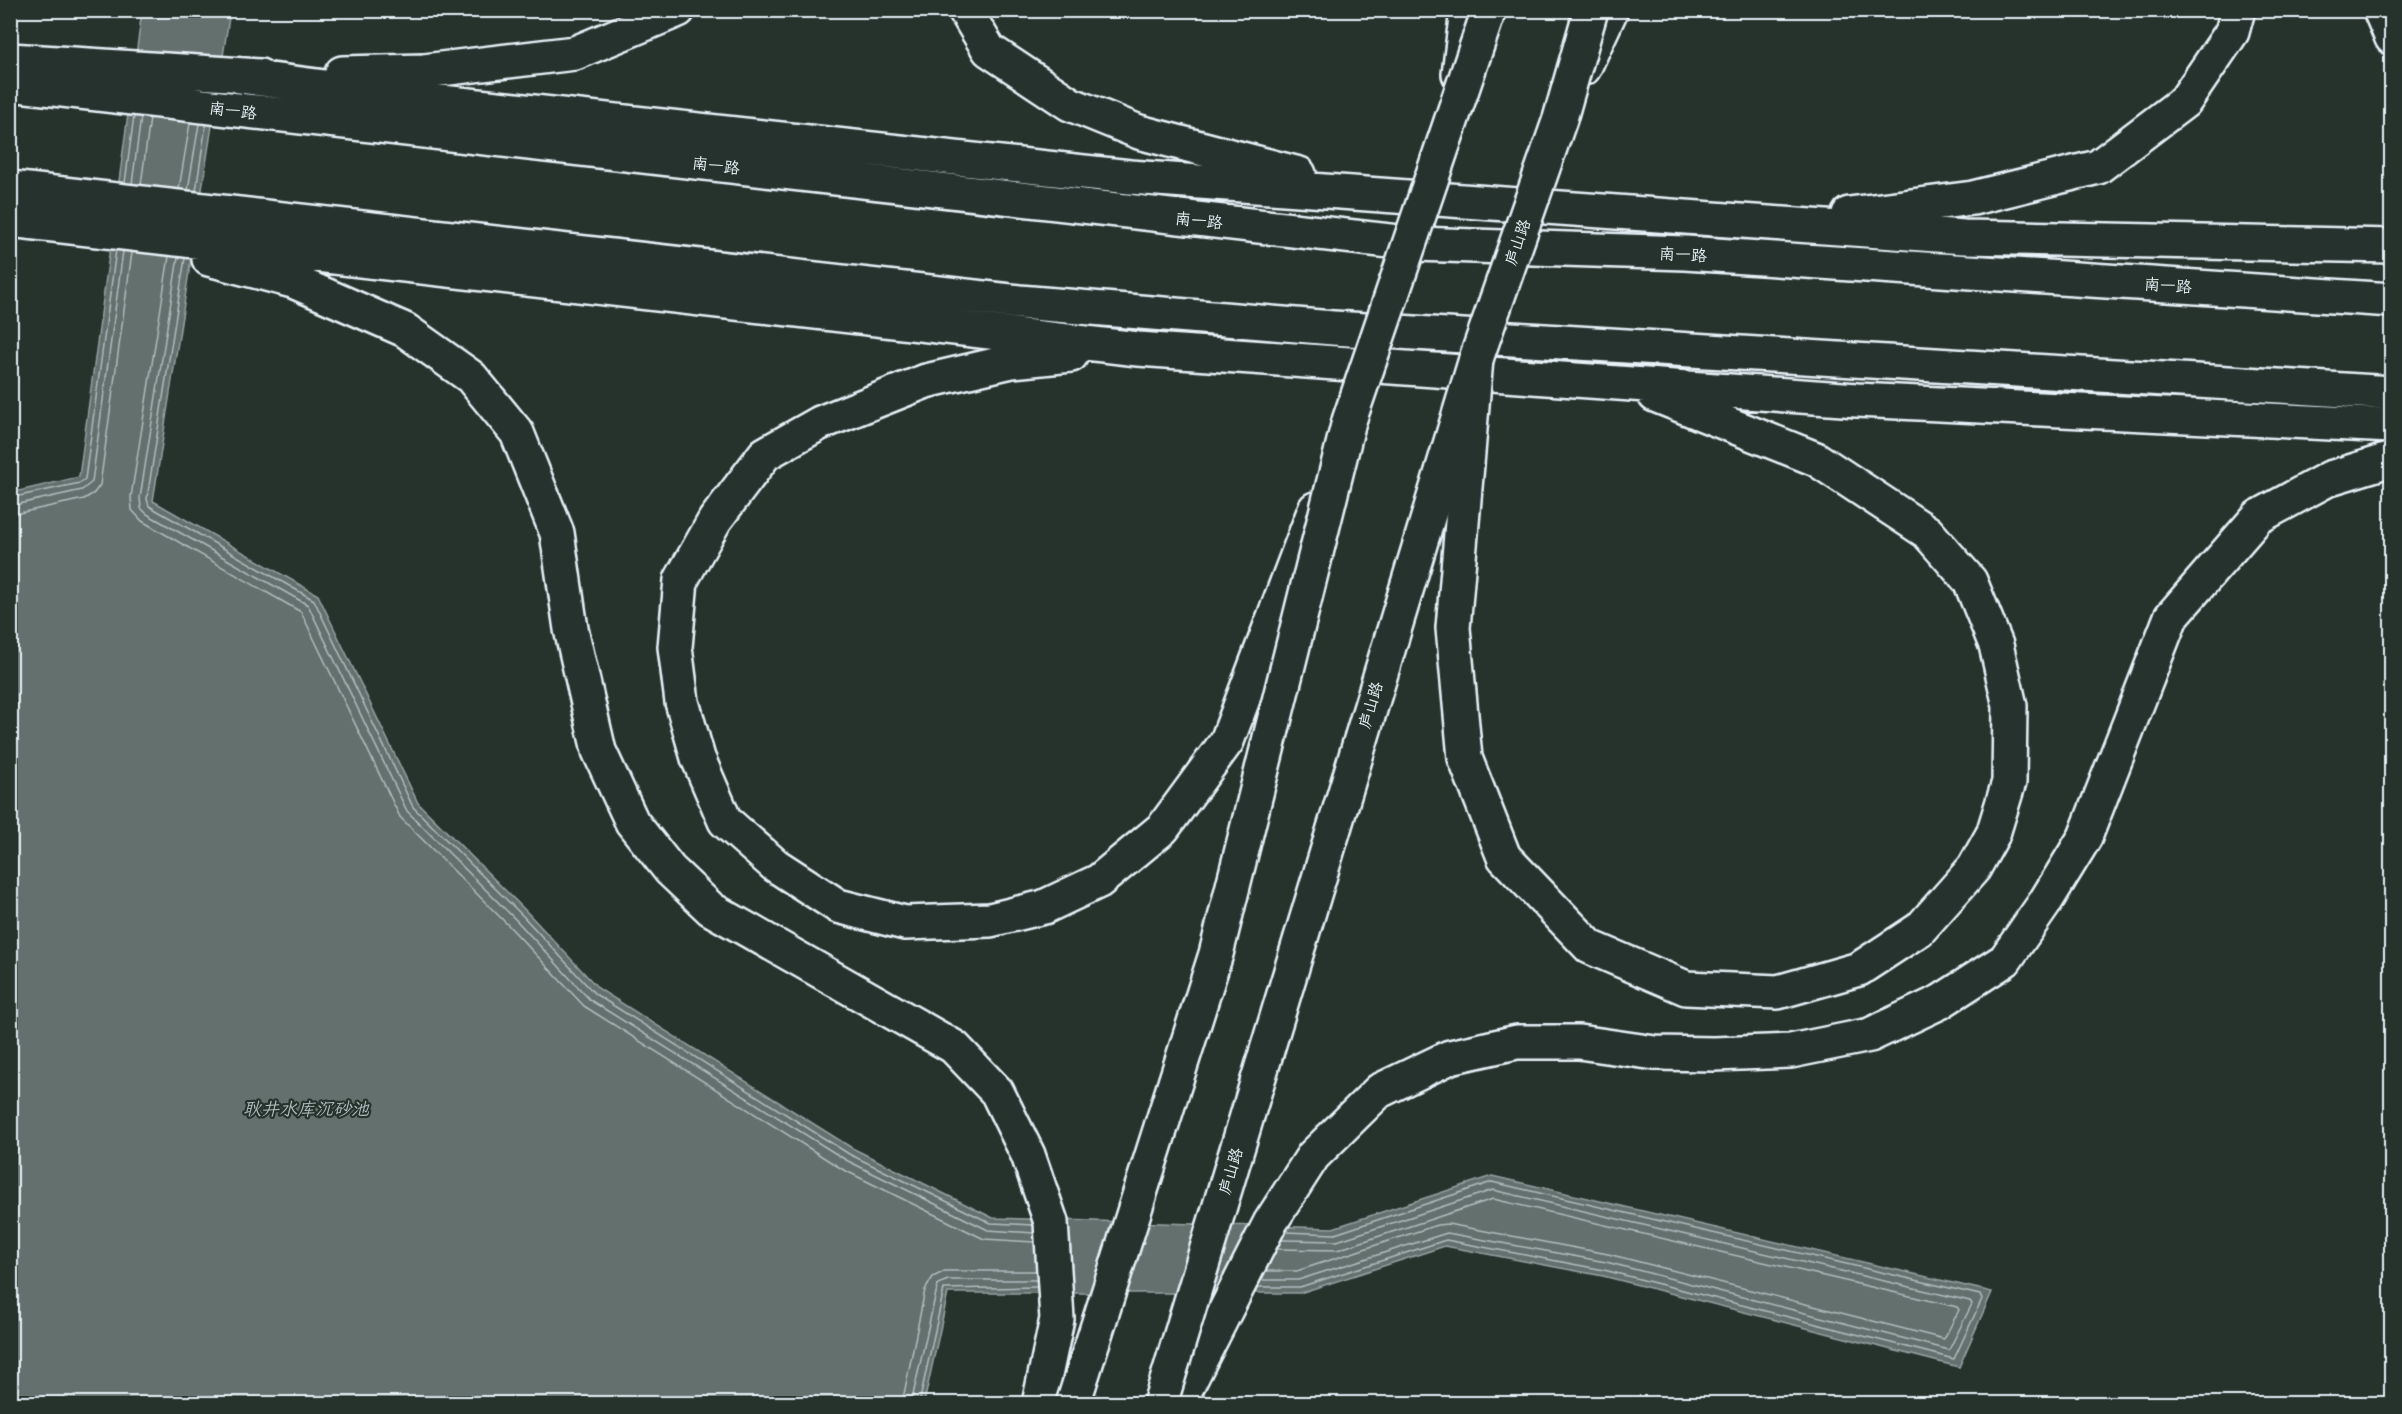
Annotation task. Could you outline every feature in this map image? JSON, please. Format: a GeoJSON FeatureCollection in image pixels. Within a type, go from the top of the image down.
{"type":"FeatureCollection","features":[{"type":"Feature","properties":{"kind":"main road"},"geometry":{"type":"LineString","coordinates":[[238,76],[424,71],[575,53],[678,10]]}},
{"type":"Feature","properties":{"kind":"main road"},"geometry":{"type":"LineString","coordinates":[[965,10],[989,50],[1070,104],[1139,132],[1376,195]]}},
{"type":"Feature","properties":{"kind":"main road"},"geometry":{"type":"LineString","coordinates":[[1454,116],[1467,10]]}},
{"type":"Feature","properties":{"kind":"main road"},"geometry":{"type":"LineString","coordinates":[[1138,349],[1012,361],[926,381],[820,423],[765,454],[715,520],[681,580],[675,647],[682,702],[698,758],[725,821],[775,866],[838,906],[905,922],[990,920],[1044,907],[1099,881],[1163,828],[1227,741],[1349,421],[1490,10]]}},
{"type":"Feature","properties":{"kind":"main road","name":"庐山路"},"geometry":{"type":"LineString","coordinates":[[1160,1404],[1476,359],[1560,118],[1591,10]]}},
{"type":"Feature","properties":{"kind":"main road"},"geometry":{"type":"LineString","coordinates":[[1560,118],[1611,10]]}},
{"type":"Feature","properties":{"kind":"main road"},"geometry":{"type":"LineString","coordinates":[[1773,223],[1973,198],[2098,167],[2185,101],[2232,32],[2238,10]]}},
{"type":"Feature","properties":{"kind":"main road"},"geometry":{"type":"LineString","coordinates":[[2380,10],[2391,38]]}},
{"type":"Feature","properties":{"kind":"main road"},"geometry":{"type":"LineString","coordinates":[[10,60],[238,76],[434,101],[1118,176],[1964,237],[2391,246]]}},
{"type":"Feature","properties":{"kind":"main road","name":"南一路"},"geometry":{"type":"LineString","coordinates":[[10,84],[1416,244],[1685,253],[2391,300]]}},
{"type":"Feature","properties":{"kind":"main road"},"geometry":{"type":"LineString","coordinates":[[10,188],[1031,303],[1333,328],[2391,393]]}},
{"type":"Feature","properties":{"kind":"main road"},"geometry":{"type":"LineString","coordinates":[[10,220],[1138,349],[1857,400],[2391,426]]}},
{"type":"Feature","properties":{"kind":"main road"},"geometry":{"type":"LineString","coordinates":[[10,220],[189,254],[293,281],[405,330],[471,377],[517,433],[557,533],[571,629],[599,751],[632,822],[670,870],[711,909],[954,1047],[997,1092],[1028,1155],[1051,1221],[1057,1319],[1039,1404]]}},
{"type":"Feature","properties":{"kind":"main road"},"geometry":{"type":"LineString","coordinates":[[1476,359],[1453,628],[1465,758],[1504,857],[1590,947],[1686,988],[1778,992],[1859,969],[1920,929],[1974,868],[1993,834],[2009,782],[2010,706],[1995,645],[1970,581],[1927,532],[1816,459],[1626,384]]}},
{"type":"Feature","properties":{"kind":"main road"},"geometry":{"type":"LineString","coordinates":[[1073,1404],[1216,954],[1349,421]]}},
{"type":"Feature","properties":{"kind":"main road"},"geometry":{"type":"LineString","coordinates":[[1178,1404],[1270,1223],[1313,1156],[1380,1091],[1450,1057],[1517,1041],[1579,1042],[1655,1053],[1714,1054],[1791,1051],[1870,1035],[1940,1002],[2005,960],[2044,904],[2085,837],[2171,617],[2258,517],[2330,478],[2391,459]]}},
{"type":"Feature","properties":{"kind":"water","name":"耿井水库沉砂池"},"geometry":{"type":"Polygon","coordinates":[[[142,11],[230,11],[153,501],[318,595],[418,803],[526,911],[599,989],[852,1148],[993,1218],[1333,1228],[1492,1176],[1992,1292],[1959,1367],[1603,1276],[1445,1246],[1300,1293],[948,1293],[924,1403],[11,1403],[10,493],[79,477],[142,11]]]}}]}
